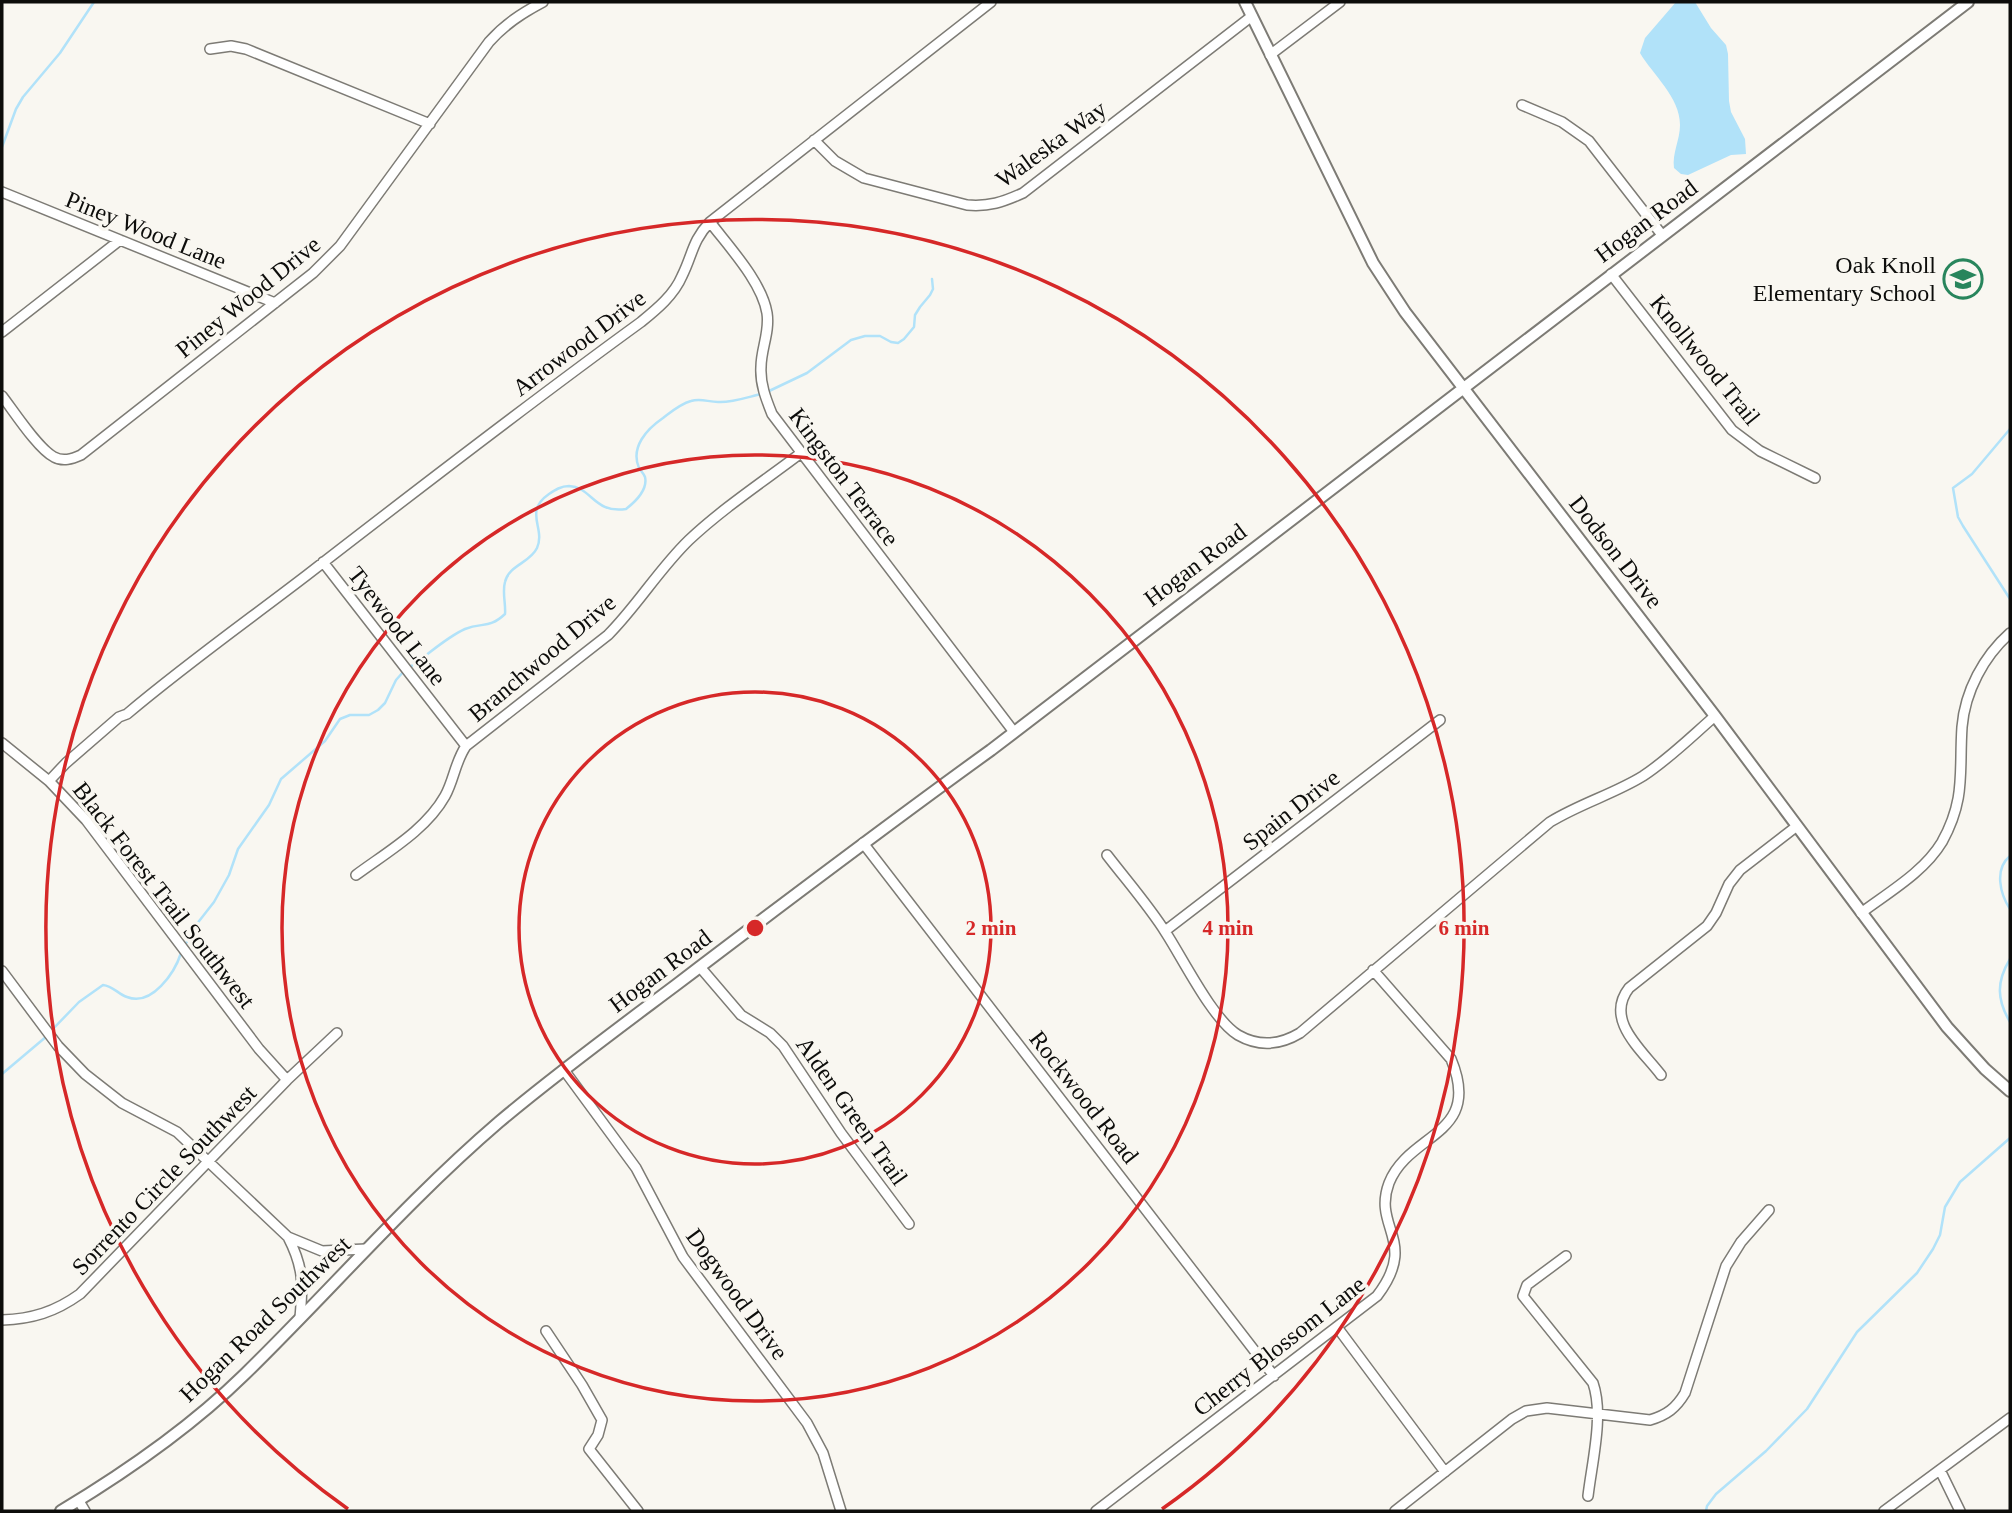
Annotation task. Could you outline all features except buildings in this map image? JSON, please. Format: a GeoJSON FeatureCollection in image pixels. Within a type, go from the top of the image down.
{"type":"FeatureCollection","features":[{"type":"Feature","properties":{"kind":"street","name":"Piney Wood Drive"},"geometry":{"type":"LineString","coordinates":[[2,396],[45,451],[55,458],[69,460],[81,455],[313,273],[340,246],[489,42],[502,28],[543,2]]}},
{"type":"Feature","properties":{"kind":"street","name":"Arrowood Drive"},"geometry":{"type":"LineString","coordinates":[[49,781],[119,717],[127,714],[158,687],[491,432],[642,322],[664,303],[681,279],[698,235],[710,222],[991,2]]}},
{"type":"Feature","properties":{"kind":"street","name":"Dodson Drive"},"geometry":{"type":"LineString","coordinates":[[1245,2],[1373,263],[1405,312],[1715,716],[1947,1027],[1985,1069],[2010,1091]]}},
{"type":"Feature","properties":{"kind":"street"},"geometry":{"type":"LineString","coordinates":[[1269,55],[1340,2]]}},
{"type":"Feature","properties":{"kind":"street","name":"Hogan Road"},"geometry":{"type":"LineString","coordinates":[[452,1166],[498,1123],[564,1070],[863,842],[1014,732],[1968,2]]}},
{"type":"Feature","properties":{"kind":"street","name":"Waleska Way"},"geometry":{"type":"LineString","coordinates":[[814,140],[835,161],[864,178],[967,205],[983,207],[1000,204],[1023,193],[1252,16]]}},
{"type":"Feature","properties":{"kind":"street"},"geometry":{"type":"LineString","coordinates":[[211,49],[230,46],[246,49],[430,124]]}},
{"type":"Feature","properties":{"kind":"street"},"geometry":{"type":"LineString","coordinates":[[1522,106],[1562,122],[1589,141],[1662,235]]}},
{"type":"Feature","properties":{"kind":"street","name":"Piney Wood Lane"},"geometry":{"type":"LineString","coordinates":[[2,192],[275,303]]}},
{"type":"Feature","properties":{"kind":"street","name":"Kingston Terrace"},"geometry":{"type":"LineString","coordinates":[[710,222],[763,298],[768,324],[761,366],[763,393],[772,414],[1014,732]]}},
{"type":"Feature","properties":{"kind":"street"},"geometry":{"type":"LineString","coordinates":[[2,332],[120,240]]}},
{"type":"Feature","properties":{"kind":"street","name":"Knollwood Trail"},"geometry":{"type":"LineString","coordinates":[[1611,274],[1732,430],[1760,451],[1815,478]]}},
{"type":"Feature","properties":{"kind":"street","name":"Branchwood Drive"},"geometry":{"type":"LineString","coordinates":[[356,875],[435,813],[447,793],[457,759],[466,746],[608,635],[688,541],[801,453]]}},
{"type":"Feature","properties":{"kind":"street","name":"Tyewood Lane"},"geometry":{"type":"LineString","coordinates":[[323,562],[466,746]]}},
{"type":"Feature","properties":{"kind":"street"},"geometry":{"type":"LineString","coordinates":[[1861,913],[1910,877],[1933,855],[1954,819],[1960,794],[1962,726],[1970,690],[1991,653],[2010,633]]}},
{"type":"Feature","properties":{"kind":"street"},"geometry":{"type":"LineString","coordinates":[[1107,855],[1165,931],[1200,990],[1227,1025],[1237,1034],[1254,1042],[1274,1044],[1300,1033],[1550,822],[1576,806],[1621,788],[1644,775],[1715,716]]}},
{"type":"Feature","properties":{"kind":"street","name":"Spain Drive"},"geometry":{"type":"LineString","coordinates":[[1165,931],[1440,720]]}},
{"type":"Feature","properties":{"kind":"street","name":"Black Forest Trail Southwest"},"geometry":{"type":"LineString","coordinates":[[2,743],[49,781],[86,820],[259,1049],[288,1080]]}},
{"type":"Feature","properties":{"kind":"street"},"geometry":{"type":"LineString","coordinates":[[1661,1075],[1623,1026],[1619,1007],[1622,997],[1629,988],[1707,926],[1729,884],[1740,870],[1797,826]]}},
{"type":"Feature","properties":{"kind":"street","name":"Rockwood Road"},"geometry":{"type":"LineString","coordinates":[[863,842],[1274,1376]]}},
{"type":"Feature","properties":{"kind":"street","name":"Alden Green Trail"},"geometry":{"type":"LineString","coordinates":[[700,967],[741,1015],[770,1033],[783,1046],[841,1133],[909,1224]]}},
{"type":"Feature","properties":{"kind":"street","name":"Cherry Blossom Lane"},"geometry":{"type":"LineString","coordinates":[[1096,1511],[1377,1296],[1390,1280],[1396,1253],[1386,1210],[1389,1184],[1402,1164],[1448,1123],[1459,1095],[1458,1077],[1451,1059],[1373,970]]}},
{"type":"Feature","properties":{"kind":"street"},"geometry":{"type":"LineString","coordinates":[[2,971],[58,1046],[85,1074],[122,1103],[177,1132],[288,1237],[303,1273],[300,1318]]}},
{"type":"Feature","properties":{"kind":"street","name":"Sorrento Circle Southwest"},"geometry":{"type":"LineString","coordinates":[[2,1320],[34,1317],[51,1312],[80,1294],[337,1033]]}},
{"type":"Feature","properties":{"kind":"street","name":"Dogwood Drive"},"geometry":{"type":"LineString","coordinates":[[564,1070],[636,1168],[684,1257],[807,1423],[823,1453],[841,1511]]}},
{"type":"Feature","properties":{"kind":"street","name":"Hogan Road Southwest"},"geometry":{"type":"LineString","coordinates":[[61,1511],[145,1457],[201,1414],[244,1375],[366,1249],[452,1166]]}},
{"type":"Feature","properties":{"kind":"street"},"geometry":{"type":"LineString","coordinates":[[1395,1511],[1512,1419],[1526,1411],[1547,1408],[1650,1420],[1665,1415],[1677,1406],[1685,1393],[1727,1266],[1741,1242],[1769,1210]]}},
{"type":"Feature","properties":{"kind":"street"},"geometry":{"type":"LineString","coordinates":[[288,1237],[322,1251],[366,1249]]}},
{"type":"Feature","properties":{"kind":"street"},"geometry":{"type":"LineString","coordinates":[[1566,1256],[1527,1285],[1523,1296],[1593,1383],[1597,1395],[1598,1415],[1588,1496]]}},
{"type":"Feature","properties":{"kind":"street"},"geometry":{"type":"LineString","coordinates":[[1337,1327],[1445,1472]]}},
{"type":"Feature","properties":{"kind":"street"},"geometry":{"type":"LineString","coordinates":[[546,1331],[602,1420],[598,1435],[589,1449],[638,1511]]}},
{"type":"Feature","properties":{"kind":"street"},"geometry":{"type":"LineString","coordinates":[[1884,1511],[2010,1418]]}},
{"type":"Feature","properties":{"kind":"street"},"geometry":{"type":"LineString","coordinates":[[1940,1470],[1960,1511]]}},
{"type":"Feature","properties":{"kind":"street"},"geometry":{"type":"LineString","coordinates":[[79,1501],[85,1511]]}},
{"type":"Feature","properties":{"kind":"water"},"geometry":{"type":"Polygon","coordinates":[[[1676,2],[1695,2],[1711,28],[1726,45],[1731,112],[1745,139],[1746,154],[1731,155],[1688,175],[1681,174],[1674,168],[1680,125],[1676,105],[1640,53],[1645,38],[1676,2]]]}},
{"type":"Feature","properties":{"kind":"waterway"},"geometry":{"type":"LineString","coordinates":[[2,147],[23,97],[60,53],[94,2]]}},
{"type":"Feature","properties":{"kind":"waterway"},"geometry":{"type":"LineString","coordinates":[[767,392],[807,373],[851,340],[880,336],[898,343],[904,339],[914,327],[915,315],[933,289],[932,279]]}},
{"type":"Feature","properties":{"kind":"waterway"},"geometry":{"type":"LineString","coordinates":[[410,667],[465,629],[490,623],[505,614],[504,590],[507,576],[537,548],[537,507],[549,494],[563,487],[577,487],[607,508],[626,509],[637,499],[645,486],[645,477],[637,460],[638,446],[657,422],[691,401],[728,402],[761,394]]}},
{"type":"Feature","properties":{"kind":"waterway"},"geometry":{"type":"LineString","coordinates":[[2010,429],[1972,474],[1953,488],[1958,517],[2010,599]]}},
{"type":"Feature","properties":{"kind":"waterway"},"geometry":{"type":"LineString","coordinates":[[184,947],[196,925],[214,902],[229,875],[238,849],[269,805],[281,779],[325,741],[340,719],[350,715],[369,715],[378,710],[404,671]]}},
{"type":"Feature","properties":{"kind":"waterway"},"geometry":{"type":"LineString","coordinates":[[2010,856],[2000,875],[2010,909]]}},
{"type":"Feature","properties":{"kind":"waterway"},"geometry":{"type":"LineString","coordinates":[[51,1031],[79,1002],[103,985],[127,997],[145,997],[168,978],[181,953]]}},
{"type":"Feature","properties":{"kind":"waterway"},"geometry":{"type":"LineString","coordinates":[[2010,959],[2000,983],[2003,1006],[2010,1022]]}},
{"type":"Feature","properties":{"kind":"waterway"},"geometry":{"type":"LineString","coordinates":[[2,1074],[47,1036]]}},
{"type":"Feature","properties":{"kind":"waterway"},"geometry":{"type":"LineString","coordinates":[[1706,1511],[1716,1494],[1766,1451],[1807,1409],[1857,1332],[1917,1273],[1940,1235],[1945,1207],[1960,1182],[2010,1138]]}},
{"type":"Feature","properties":{"kind":"place","name":"Oak Knoll Elementary School"},"geometry":{"type":"Point","coordinates":[1963,279]}}]}
